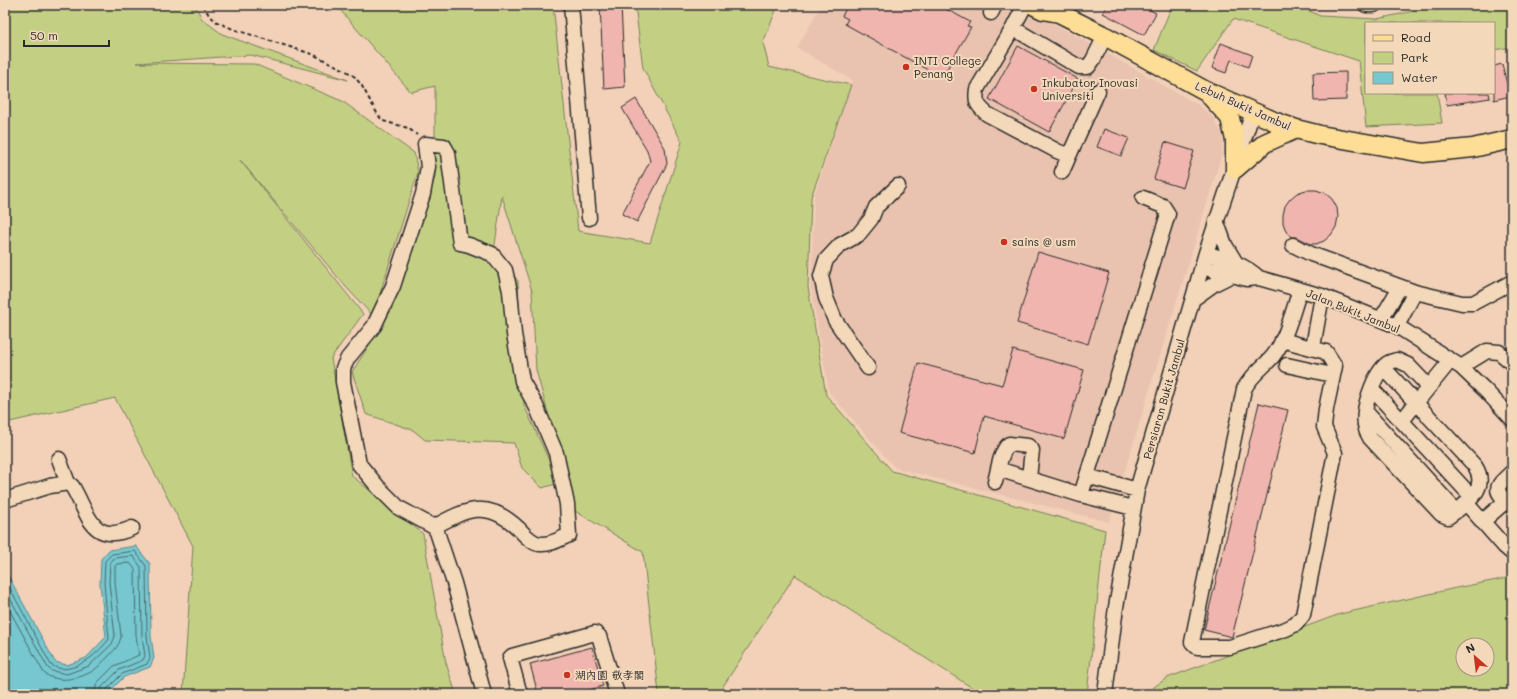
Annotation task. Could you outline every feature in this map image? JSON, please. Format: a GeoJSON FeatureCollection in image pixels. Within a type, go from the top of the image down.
{"type":"FeatureCollection","features":[{"type":"Feature","properties":{"kind":"main road","name":"Lebuh Bukit Jambul"},"geometry":{"type":"LineString","coordinates":[[1033,5],[1043,10],[1056,9],[1204,90],[1296,129],[1320,135],[1423,153],[1473,148],[1512,139]]}},
{"type":"Feature","properties":{"kind":"main road"},"geometry":{"type":"LineString","coordinates":[[1204,90],[1230,118],[1235,140],[1235,169]]}},
{"type":"Feature","properties":{"kind":"main road"},"geometry":{"type":"LineString","coordinates":[[1235,169],[1265,143],[1296,129]]}},
{"type":"Feature","properties":{"kind":"street"},"geometry":{"type":"LineString","coordinates":[[572,5],[589,218]]}},
{"type":"Feature","properties":{"kind":"street"},"geometry":{"type":"LineString","coordinates":[[1025,5],[977,89],[975,99],[979,107],[987,114],[1069,156]]}},
{"type":"Feature","properties":{"kind":"street"},"geometry":{"type":"LineString","coordinates":[[1366,5],[1374,5]]}},
{"type":"Feature","properties":{"kind":"street"},"geometry":{"type":"LineString","coordinates":[[1013,28],[1079,67],[1088,67],[1106,36]]}},
{"type":"Feature","properties":{"kind":"street"},"geometry":{"type":"LineString","coordinates":[[1062,172],[1098,91]]}},
{"type":"Feature","properties":{"kind":"street","name":"Persiaran Bukit Jambul"},"geometry":{"type":"LineString","coordinates":[[1105,694],[1116,607],[1137,490],[1216,220],[1235,169],[1253,112]]}},
{"type":"Feature","properties":{"kind":"street"},"geometry":{"type":"LineString","coordinates":[[434,527],[456,514],[470,510],[482,509],[491,511],[503,517],[533,542],[539,544],[551,543],[569,535],[567,504],[556,453],[536,406],[522,381],[514,334],[510,291],[505,270],[492,254],[460,243],[448,153],[444,146],[425,144],[428,168],[423,194],[393,286],[374,326],[348,358],[344,368],[343,382],[359,464],[378,487],[399,508],[434,527],[438,532],[454,583],[484,694]]}},
{"type":"Feature","properties":{"kind":"street"},"geometry":{"type":"LineString","coordinates":[[868,368],[835,320],[826,298],[821,276],[826,260],[840,244],[858,235],[870,219],[876,207],[898,186]]}},
{"type":"Feature","properties":{"kind":"street"},"geometry":{"type":"LineString","coordinates":[[1081,495],[1168,214],[1163,206],[1143,198]]}},
{"type":"Feature","properties":{"kind":"street"},"geometry":{"type":"LineString","coordinates":[[1193,299],[1234,269],[1216,220]]}},
{"type":"Feature","properties":{"kind":"street"},"geometry":{"type":"LineString","coordinates":[[1293,245],[1311,254],[1400,287],[1462,303],[1473,303],[1512,282]]}},
{"type":"Feature","properties":{"kind":"street","name":"Jalan Bukit Jambul"},"geometry":{"type":"LineString","coordinates":[[1206,253],[1234,269],[1247,279],[1260,278],[1322,296],[1397,326],[1456,364],[1486,391],[1512,419]]}},
{"type":"Feature","properties":{"kind":"street","name":"Jalan Bukit Jambul"},"geometry":{"type":"LineString","coordinates":[[1202,267],[1234,269]]}},
{"type":"Feature","properties":{"kind":"street"},"geometry":{"type":"LineString","coordinates":[[1381,319],[1400,287]]}},
{"type":"Feature","properties":{"kind":"street"},"geometry":{"type":"LineString","coordinates":[[1282,340],[1313,347],[1326,352],[1334,366],[1324,427],[1335,453],[1303,615],[1296,624],[1286,629],[1230,647],[1197,647],[1192,642],[1244,389],[1251,378],[1273,356],[1282,340],[1300,290]]}},
{"type":"Feature","properties":{"kind":"street"},"geometry":{"type":"LineString","coordinates":[[1397,326],[1415,292]]}},
{"type":"Feature","properties":{"kind":"street"},"geometry":{"type":"LineString","coordinates":[[1313,347],[1322,296]]}},
{"type":"Feature","properties":{"kind":"street"},"geometry":{"type":"LineString","coordinates":[[1402,421],[1429,387],[1456,364],[1487,351],[1500,352],[1512,363]]}},
{"type":"Feature","properties":{"kind":"street"},"geometry":{"type":"LineString","coordinates":[[1384,368],[1480,473],[1478,489],[1465,504],[1448,517],[1441,514],[1370,438],[1366,429],[1366,403],[1380,372],[1389,362],[1397,360],[1408,364],[1429,387]]}},
{"type":"Feature","properties":{"kind":"street"},"geometry":{"type":"LineString","coordinates":[[1287,365],[1332,375]]}},
{"type":"Feature","properties":{"kind":"street"},"geometry":{"type":"LineString","coordinates":[[1372,389],[1402,421],[1465,504],[1512,553]]}},
{"type":"Feature","properties":{"kind":"street"},"geometry":{"type":"LineString","coordinates":[[1029,478],[1032,450],[1028,446],[1009,444],[1005,447],[997,476],[1029,478],[1081,495],[1133,508]]}},
{"type":"Feature","properties":{"kind":"street"},"geometry":{"type":"LineString","coordinates":[[59,459],[68,483],[72,486],[90,522],[108,534],[116,534],[132,528]]}},
{"type":"Feature","properties":{"kind":"street"},"geometry":{"type":"LineString","coordinates":[[1482,522],[1509,503],[1499,493],[1498,485],[1512,472]]}},
{"type":"Feature","properties":{"kind":"street"},"geometry":{"type":"LineString","coordinates":[[1087,476],[1137,490]]}},
{"type":"Feature","properties":{"kind":"street"},"geometry":{"type":"LineString","coordinates":[[5,500],[50,486],[68,483]]}},
{"type":"Feature","properties":{"kind":"street"},"geometry":{"type":"LineString","coordinates":[[520,694],[510,658],[512,656],[595,633],[599,636],[617,694]]}},
{"type":"Feature","properties":{"kind":"path"},"geometry":{"type":"LineString","coordinates":[[203,5],[209,15],[217,22],[233,30],[312,54],[345,70],[355,77],[362,86],[378,115],[383,121],[408,128],[425,144]]}},
{"type":"Feature","properties":{"kind":"shaded area","name":"sains @ usm"},"geometry":{"type":"Polygon","coordinates":[[[821,5],[1014,5],[1073,34],[1200,106],[1216,120],[1215,123],[1223,133],[1222,154],[1109,522],[895,468],[829,392],[811,288],[814,196],[852,80],[797,48],[821,5]]]}},
{"type":"Feature","properties":{"kind":"green space"},"geometry":{"type":"Polygon","coordinates":[[[5,5],[195,5],[202,19],[222,34],[348,80],[251,55],[136,63],[254,64],[342,101],[414,153],[418,172],[373,316],[345,286],[240,160],[363,314],[331,358],[352,476],[423,534],[446,663],[456,694],[183,694],[193,546],[115,398],[5,423],[5,5]]]}},
{"type":"Feature","properties":{"kind":"green space"},"geometry":{"type":"Polygon","coordinates":[[[336,5],[553,5],[578,231],[650,243],[682,142],[643,68],[635,5],[778,5],[763,43],[769,67],[851,85],[811,197],[808,287],[826,395],[892,471],[1105,530],[1087,694],[982,694],[795,575],[718,694],[659,694],[643,552],[575,511],[536,370],[532,291],[502,196],[494,251],[518,281],[524,405],[559,483],[542,488],[522,468],[514,443],[425,440],[413,430],[366,414],[352,372],[392,309],[435,177],[435,86],[411,92],[336,5]]]}},
{"type":"Feature","properties":{"kind":"green space"},"geometry":{"type":"Polygon","coordinates":[[[1172,5],[1297,5],[1320,16],[1377,19],[1442,5],[1512,5],[1512,47],[1495,50],[1495,22],[1365,22],[1365,94],[1437,94],[1442,123],[1366,127],[1359,61],[1233,19],[1197,71],[1154,50],[1172,5]]]}},
{"type":"Feature","properties":{"kind":"green space"},"geometry":{"type":"Polygon","coordinates":[[[1512,577],[1512,694],[1144,694],[1167,678],[1340,614],[1512,577]]]}},
{"type":"Feature","properties":{"kind":"water"},"geometry":{"type":"Polygon","coordinates":[[[136,546],[150,564],[151,636],[154,658],[150,667],[124,677],[107,694],[5,694],[5,570],[55,662],[67,665],[86,658],[106,637],[100,583],[101,559],[109,550],[136,546]]]}},
{"type":"Feature","properties":{"kind":"building"},"geometry":{"type":"Polygon","coordinates":[[[600,5],[621,5],[625,87],[604,89],[600,5]]]}},
{"type":"Feature","properties":{"kind":"building"},"geometry":{"type":"Polygon","coordinates":[[[848,5],[939,5],[970,22],[967,26],[971,27],[944,74],[939,71],[937,75],[845,24],[848,19],[842,16],[848,5]]]}},
{"type":"Feature","properties":{"kind":"building"},"geometry":{"type":"Polygon","coordinates":[[[1107,5],[1140,5],[1156,13],[1144,35],[1103,13],[1107,5]]]}},
{"type":"Feature","properties":{"kind":"building"},"geometry":{"type":"Polygon","coordinates":[[[1221,43],[1252,55],[1248,67],[1231,60],[1226,73],[1212,68],[1221,43]]]}},
{"type":"Feature","properties":{"kind":"building","name":"Inkubator Inovasi Universiti"},"geometry":{"type":"Polygon","coordinates":[[[1018,46],[1078,79],[1049,132],[989,99],[1018,46]]]}},
{"type":"Feature","properties":{"kind":"building"},"geometry":{"type":"Polygon","coordinates":[[[1502,64],[1510,96],[1494,100],[1495,94],[1495,66],[1502,64]]]}},
{"type":"Feature","properties":{"kind":"building"},"geometry":{"type":"Polygon","coordinates":[[[1346,72],[1346,100],[1314,101],[1313,73],[1346,72]]]}},
{"type":"Feature","properties":{"kind":"building"},"geometry":{"type":"Polygon","coordinates":[[[1445,94],[1489,94],[1490,98],[1447,105],[1445,94]]]}},
{"type":"Feature","properties":{"kind":"building"},"geometry":{"type":"Polygon","coordinates":[[[636,99],[665,148],[667,164],[637,222],[622,214],[650,161],[647,150],[622,108],[636,99]]]}},
{"type":"Feature","properties":{"kind":"building"},"geometry":{"type":"Polygon","coordinates":[[[1104,129],[1129,138],[1121,156],[1097,147],[1104,129]]]}},
{"type":"Feature","properties":{"kind":"building"},"geometry":{"type":"Polygon","coordinates":[[[1165,142],[1194,151],[1183,188],[1154,179],[1165,142]]]}},
{"type":"Feature","properties":{"kind":"building"},"geometry":{"type":"Polygon","coordinates":[[[1306,190],[1316,190],[1325,193],[1332,199],[1337,208],[1338,217],[1336,227],[1331,235],[1324,241],[1316,244],[1311,244],[1297,237],[1291,237],[1286,231],[1283,223],[1285,206],[1297,193],[1306,190]]]}},
{"type":"Feature","properties":{"kind":"building"},"geometry":{"type":"Polygon","coordinates":[[[1038,252],[1109,273],[1088,344],[1017,323],[1038,252]]]}},
{"type":"Feature","properties":{"kind":"building"},"geometry":{"type":"Polygon","coordinates":[[[1013,350],[1084,370],[1064,439],[984,416],[975,453],[899,433],[918,363],[1002,385],[1013,350]]]}},
{"type":"Feature","properties":{"kind":"building"},"geometry":{"type":"Polygon","coordinates":[[[1259,403],[1288,410],[1232,637],[1204,630],[1259,403]]]}},
{"type":"Feature","properties":{"kind":"building","name":"湖內園 敬孝閣"},"geometry":{"type":"Polygon","coordinates":[[[592,647],[603,686],[575,694],[538,694],[530,664],[592,647]]]}},
{"type":"Feature","properties":{"kind":"place","name":"INTI College Penang"},"geometry":{"type":"Point","coordinates":[906,67]}},
{"type":"Feature","properties":{"kind":"place","name":"Inkubator Inovasi Universiti"},"geometry":{"type":"Point","coordinates":[1034,89]}},
{"type":"Feature","properties":{"kind":"place","name":"sains @ usm"},"geometry":{"type":"Point","coordinates":[1004,242]}},
{"type":"Feature","properties":{"kind":"place","name":"湖內園 敬孝閣"},"geometry":{"type":"Point","coordinates":[567,675]}}]}
